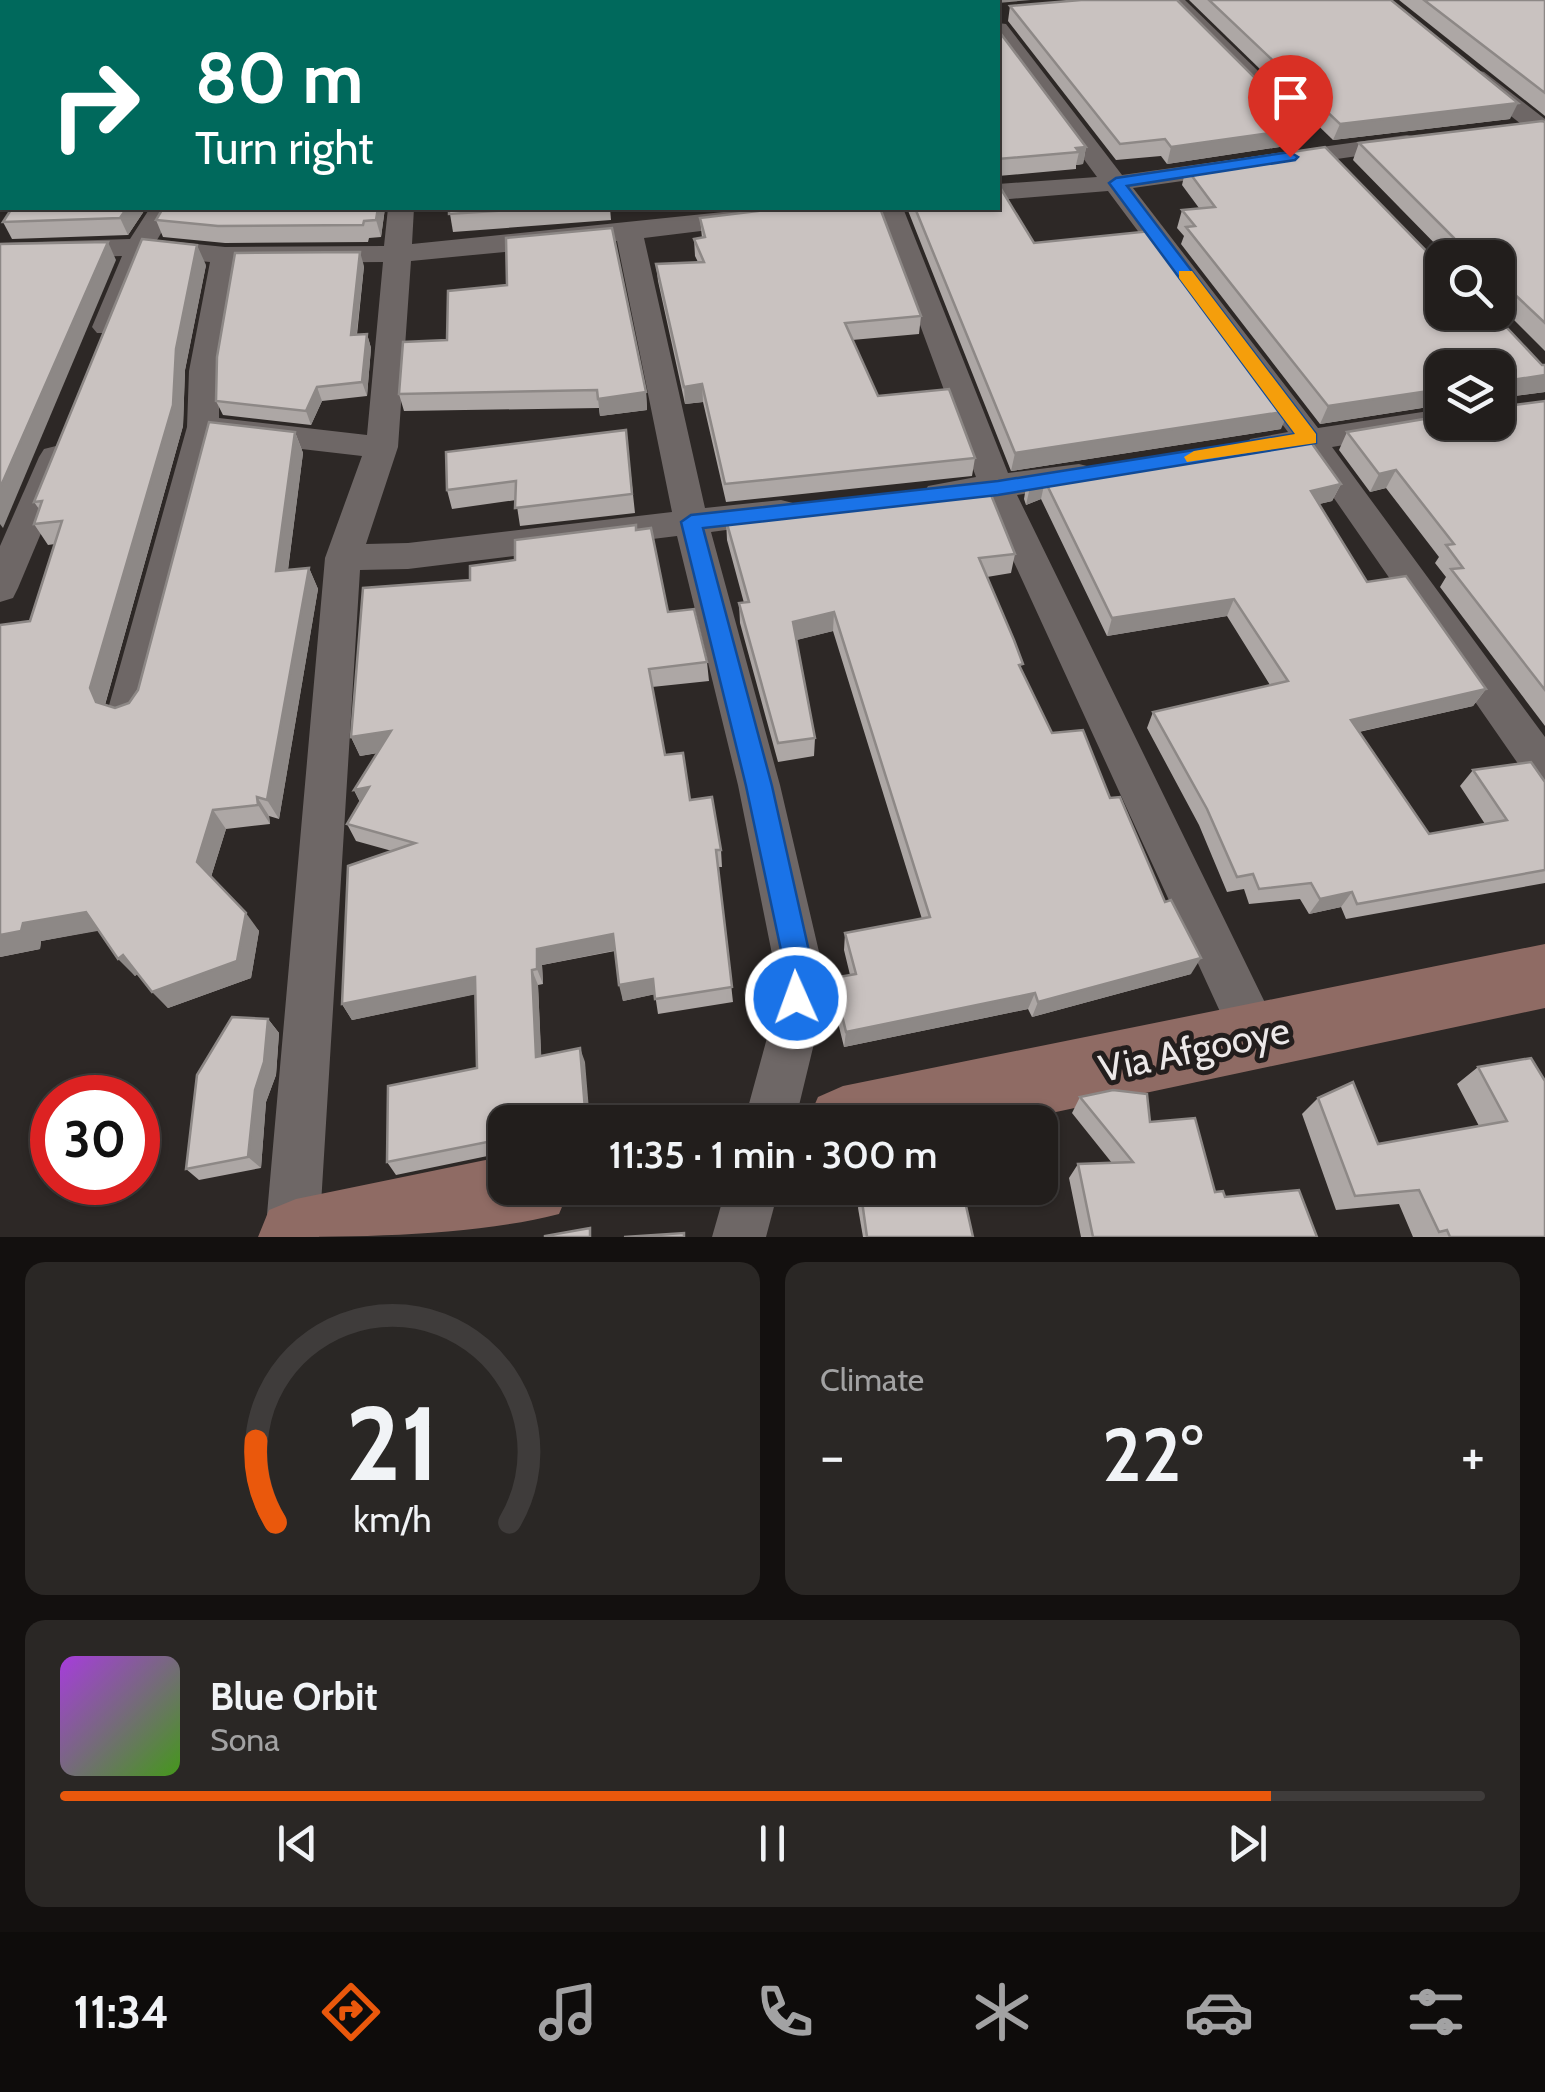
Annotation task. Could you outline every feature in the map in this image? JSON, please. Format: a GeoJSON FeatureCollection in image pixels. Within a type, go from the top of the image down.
{"type":"FeatureCollection","features":[{"type":"Feature","properties":{"kind":"main road","name":"Via Afgooye"},"geometry":{"type":"LineString","coordinates":[[925,1105],[1545,976]]}},
{"type":"Feature","properties":{"kind":"main road"},"geometry":{"type":"LineString","coordinates":[[294,1237],[488,1197]]}},
{"type":"Feature","properties":{"kind":"street"},"geometry":{"type":"LineString","coordinates":[[1173,0],[1228,50],[1350,178]]}},
{"type":"Feature","properties":{"kind":"street"},"geometry":{"type":"LineString","coordinates":[[1000,32],[1309,438],[1545,769]]}},
{"type":"Feature","properties":{"kind":"street"},"geometry":{"type":"LineString","coordinates":[[1456,61],[1543,128]]}},
{"type":"Feature","properties":{"kind":"street"},"geometry":{"type":"LineString","coordinates":[[1501,131],[1543,128]]}},
{"type":"Feature","properties":{"kind":"street"},"geometry":{"type":"LineString","coordinates":[[1000,192],[1116,183],[1423,140]]}},
{"type":"Feature","properties":{"kind":"street"},"geometry":{"type":"LineString","coordinates":[[98,350],[138,247],[162,210]]}},
{"type":"Feature","properties":{"kind":"street"},"geometry":{"type":"LineString","coordinates":[[294,1237],[343,558],[382,447],[394,254],[401,210]]}},
{"type":"Feature","properties":{"kind":"street"},"geometry":{"type":"LineString","coordinates":[[0,252],[138,247],[225,256],[394,254],[646,222],[797,210]]}},
{"type":"Feature","properties":{"kind":"street"},"geometry":{"type":"LineString","coordinates":[[891,210],[998,488],[1256,1036]]}},
{"type":"Feature","properties":{"kind":"street"},"geometry":{"type":"LineString","coordinates":[[646,222],[691,522],[759,786],[799,969],[794,1027],[774,1105]]}},
{"type":"Feature","properties":{"kind":"street"},"geometry":{"type":"LineString","coordinates":[[128,709],[203,426],[204,371],[225,256]]}},
{"type":"Feature","properties":{"kind":"street"},"geometry":{"type":"LineString","coordinates":[[1238,450],[1425,421]]}},
{"type":"Feature","properties":{"kind":"street"},"geometry":{"type":"LineString","coordinates":[[203,426],[382,447]]}},
{"type":"Feature","properties":{"kind":"street"},"geometry":{"type":"LineString","coordinates":[[0,588],[64,436]]}},
{"type":"Feature","properties":{"kind":"street"},"geometry":{"type":"LineString","coordinates":[[902,499],[1108,471]]}},
{"type":"Feature","properties":{"kind":"street"},"geometry":{"type":"LineString","coordinates":[[343,558],[408,556],[806,510]]}},
{"type":"Feature","properties":{"kind":"street"},"geometry":{"type":"LineString","coordinates":[[739,1237],[748,1205]]}},
{"type":"Feature","properties":{"kind":"building"},"geometry":{"type":"Polygon","coordinates":[[[1081,0],[1177,0],[1305,128],[1171,147],[1165,139],[1120,144],[1010,6],[1081,0]]]}},
{"type":"Feature","properties":{"kind":"building"},"geometry":{"type":"Polygon","coordinates":[[[1209,0],[1391,0],[1518,103],[1340,124],[1209,0]]]}},
{"type":"Feature","properties":{"kind":"building"},"geometry":{"type":"Polygon","coordinates":[[[1424,0],[1545,0],[1545,93],[1424,0]]]}},
{"type":"Feature","properties":{"kind":"building"},"geometry":{"type":"Polygon","coordinates":[[[1000,33],[1086,147],[1076,148],[1079,152],[1000,159],[1000,33]]]}},
{"type":"Feature","properties":{"kind":"building"},"geometry":{"type":"Polygon","coordinates":[[[1545,122],[1545,323],[1515,295],[1515,240],[1454,240],[1359,143],[1545,122]]]}},
{"type":"Feature","properties":{"kind":"building"},"geometry":{"type":"Polygon","coordinates":[[[1325,147],[1425,250],[1425,330],[1509,330],[1545,365],[1545,375],[1515,380],[1515,350],[1425,350],[1425,392],[1328,406],[1186,227],[1195,226],[1182,210],[1215,207],[1186,168],[1325,147]]]}},
{"type":"Feature","properties":{"kind":"building"},"geometry":{"type":"Polygon","coordinates":[[[1000,187],[1034,243],[1151,231],[1289,411],[1015,453],[916,210],[1000,210],[1000,187]]]}},
{"type":"Feature","properties":{"kind":"building"},"geometry":{"type":"Polygon","coordinates":[[[11,210],[126,210],[120,218],[3,222],[11,210]]]}},
{"type":"Feature","properties":{"kind":"building"},"geometry":{"type":"Polygon","coordinates":[[[162,210],[378,210],[376,220],[364,221],[363,225],[218,226],[156,220],[162,210]]]}},
{"type":"Feature","properties":{"kind":"building"},"geometry":{"type":"Polygon","coordinates":[[[449,210],[512,210],[449,214],[449,210]]]}},
{"type":"Feature","properties":{"kind":"building"},"geometry":{"type":"Polygon","coordinates":[[[766,210],[881,210],[921,316],[845,323],[878,396],[949,389],[975,458],[725,484],[702,384],[684,387],[656,264],[704,262],[694,239],[705,237],[700,218],[766,210]]]}},
{"type":"Feature","properties":{"kind":"building"},"geometry":{"type":"Polygon","coordinates":[[[612,228],[646,392],[598,399],[597,390],[399,394],[403,342],[447,340],[448,291],[507,285],[506,238],[612,228]]]}},
{"type":"Feature","properties":{"kind":"building"},"geometry":{"type":"Polygon","coordinates":[[[142,239],[197,245],[176,349],[173,405],[90,688],[96,702],[115,708],[129,703],[138,690],[209,422],[295,432],[276,571],[309,568],[267,800],[257,797],[258,805],[213,810],[197,862],[246,913],[237,961],[152,992],[123,955],[118,959],[86,912],[23,923],[21,931],[0,935],[0,625],[30,621],[62,521],[34,524],[42,501],[34,502],[142,239]]]}},
{"type":"Feature","properties":{"kind":"building"},"geometry":{"type":"Polygon","coordinates":[[[108,242],[0,488],[0,244],[108,242]]]}},
{"type":"Feature","properties":{"kind":"building"},"geometry":{"type":"Polygon","coordinates":[[[360,252],[351,335],[367,334],[362,382],[317,387],[306,411],[216,401],[217,357],[235,253],[360,252]]]}},
{"type":"Feature","properties":{"kind":"building"},"geometry":{"type":"Polygon","coordinates":[[[1545,401],[1545,690],[1451,569],[1463,568],[1446,545],[1454,544],[1396,470],[1379,474],[1347,432],[1425,419],[1425,440],[1515,440],[1515,405],[1545,401]]]}},
{"type":"Feature","properties":{"kind":"building"},"geometry":{"type":"Polygon","coordinates":[[[626,430],[632,494],[515,508],[516,481],[447,490],[446,452],[626,430]]]}},
{"type":"Feature","properties":{"kind":"building"},"geometry":{"type":"Polygon","coordinates":[[[1308,438],[1341,484],[1311,491],[1367,582],[1406,576],[1486,689],[1351,720],[1429,834],[1507,820],[1473,770],[1531,762],[1545,782],[1545,870],[1357,904],[1352,892],[1320,899],[1311,883],[1259,889],[1253,874],[1237,877],[1207,809],[1153,712],[1288,681],[1234,599],[1112,618],[1045,481],[1030,487],[1027,481],[1308,438]]]}},
{"type":"Feature","properties":{"kind":"building"},"geometry":{"type":"Polygon","coordinates":[[[987,485],[1015,554],[979,558],[1023,664],[1019,665],[1052,733],[1083,730],[1110,798],[1120,797],[1165,902],[1171,900],[1201,958],[1038,1002],[1035,993],[846,1032],[833,978],[856,974],[845,933],[930,917],[834,612],[793,622],[815,738],[778,743],[739,603],[749,602],[726,520],[734,519],[732,514],[987,485]]]}},
{"type":"Feature","properties":{"kind":"building"},"geometry":{"type":"Polygon","coordinates":[[[636,525],[636,530],[651,528],[668,612],[694,609],[707,662],[649,669],[665,755],[683,753],[690,800],[712,797],[721,850],[716,850],[732,987],[655,999],[653,979],[619,985],[613,934],[537,949],[537,969],[532,970],[536,1057],[580,1048],[585,1105],[488,1105],[488,1142],[387,1162],[388,1086],[477,1068],[475,977],[342,1004],[348,866],[415,843],[347,824],[369,787],[354,790],[391,731],[351,737],[363,588],[470,580],[470,566],[515,560],[515,540],[636,525]]]}},
{"type":"Feature","properties":{"kind":"building"},"geometry":{"type":"Polygon","coordinates":[[[232,1017],[268,1019],[248,1157],[186,1169],[197,1075],[232,1017]]]}},
{"type":"Feature","properties":{"kind":"building"},"geometry":{"type":"Polygon","coordinates":[[[1531,1058],[1545,1081],[1545,1237],[1450,1237],[1447,1230],[1439,1232],[1419,1190],[1355,1196],[1318,1098],[1353,1082],[1378,1144],[1507,1121],[1478,1067],[1531,1058]]]}},
{"type":"Feature","properties":{"kind":"building"},"geometry":{"type":"Polygon","coordinates":[[[1113,1090],[1147,1094],[1150,1122],[1195,1118],[1215,1192],[1223,1191],[1225,1197],[1299,1190],[1317,1237],[1093,1237],[1078,1164],[1133,1162],[1080,1097],[1113,1090]]]}},
{"type":"Feature","properties":{"kind":"building"},"geometry":{"type":"Polygon","coordinates":[[[863,1205],[966,1205],[973,1237],[867,1237],[863,1205]]]}},
{"type":"Feature","properties":{"kind":"building"},"geometry":{"type":"Polygon","coordinates":[[[590,1228],[590,1237],[545,1237],[545,1236],[590,1228]]]}},
{"type":"Feature","properties":{"kind":"building"},"geometry":{"type":"Polygon","coordinates":[[[684,1233],[684,1237],[624,1237],[684,1233]]]}},
{"type":"Feature","properties":{"kind":"slow traffic"},"geometry":{"type":"LineString","coordinates":[[1185,275],[1309,438],[1194,457]]}},
{"type":"Feature","properties":{"kind":"route"},"geometry":{"type":"LineString","coordinates":[[796,998],[799,969],[759,786],[691,522],[998,488],[1309,438],[1116,183],[1290,157]]}}]}
